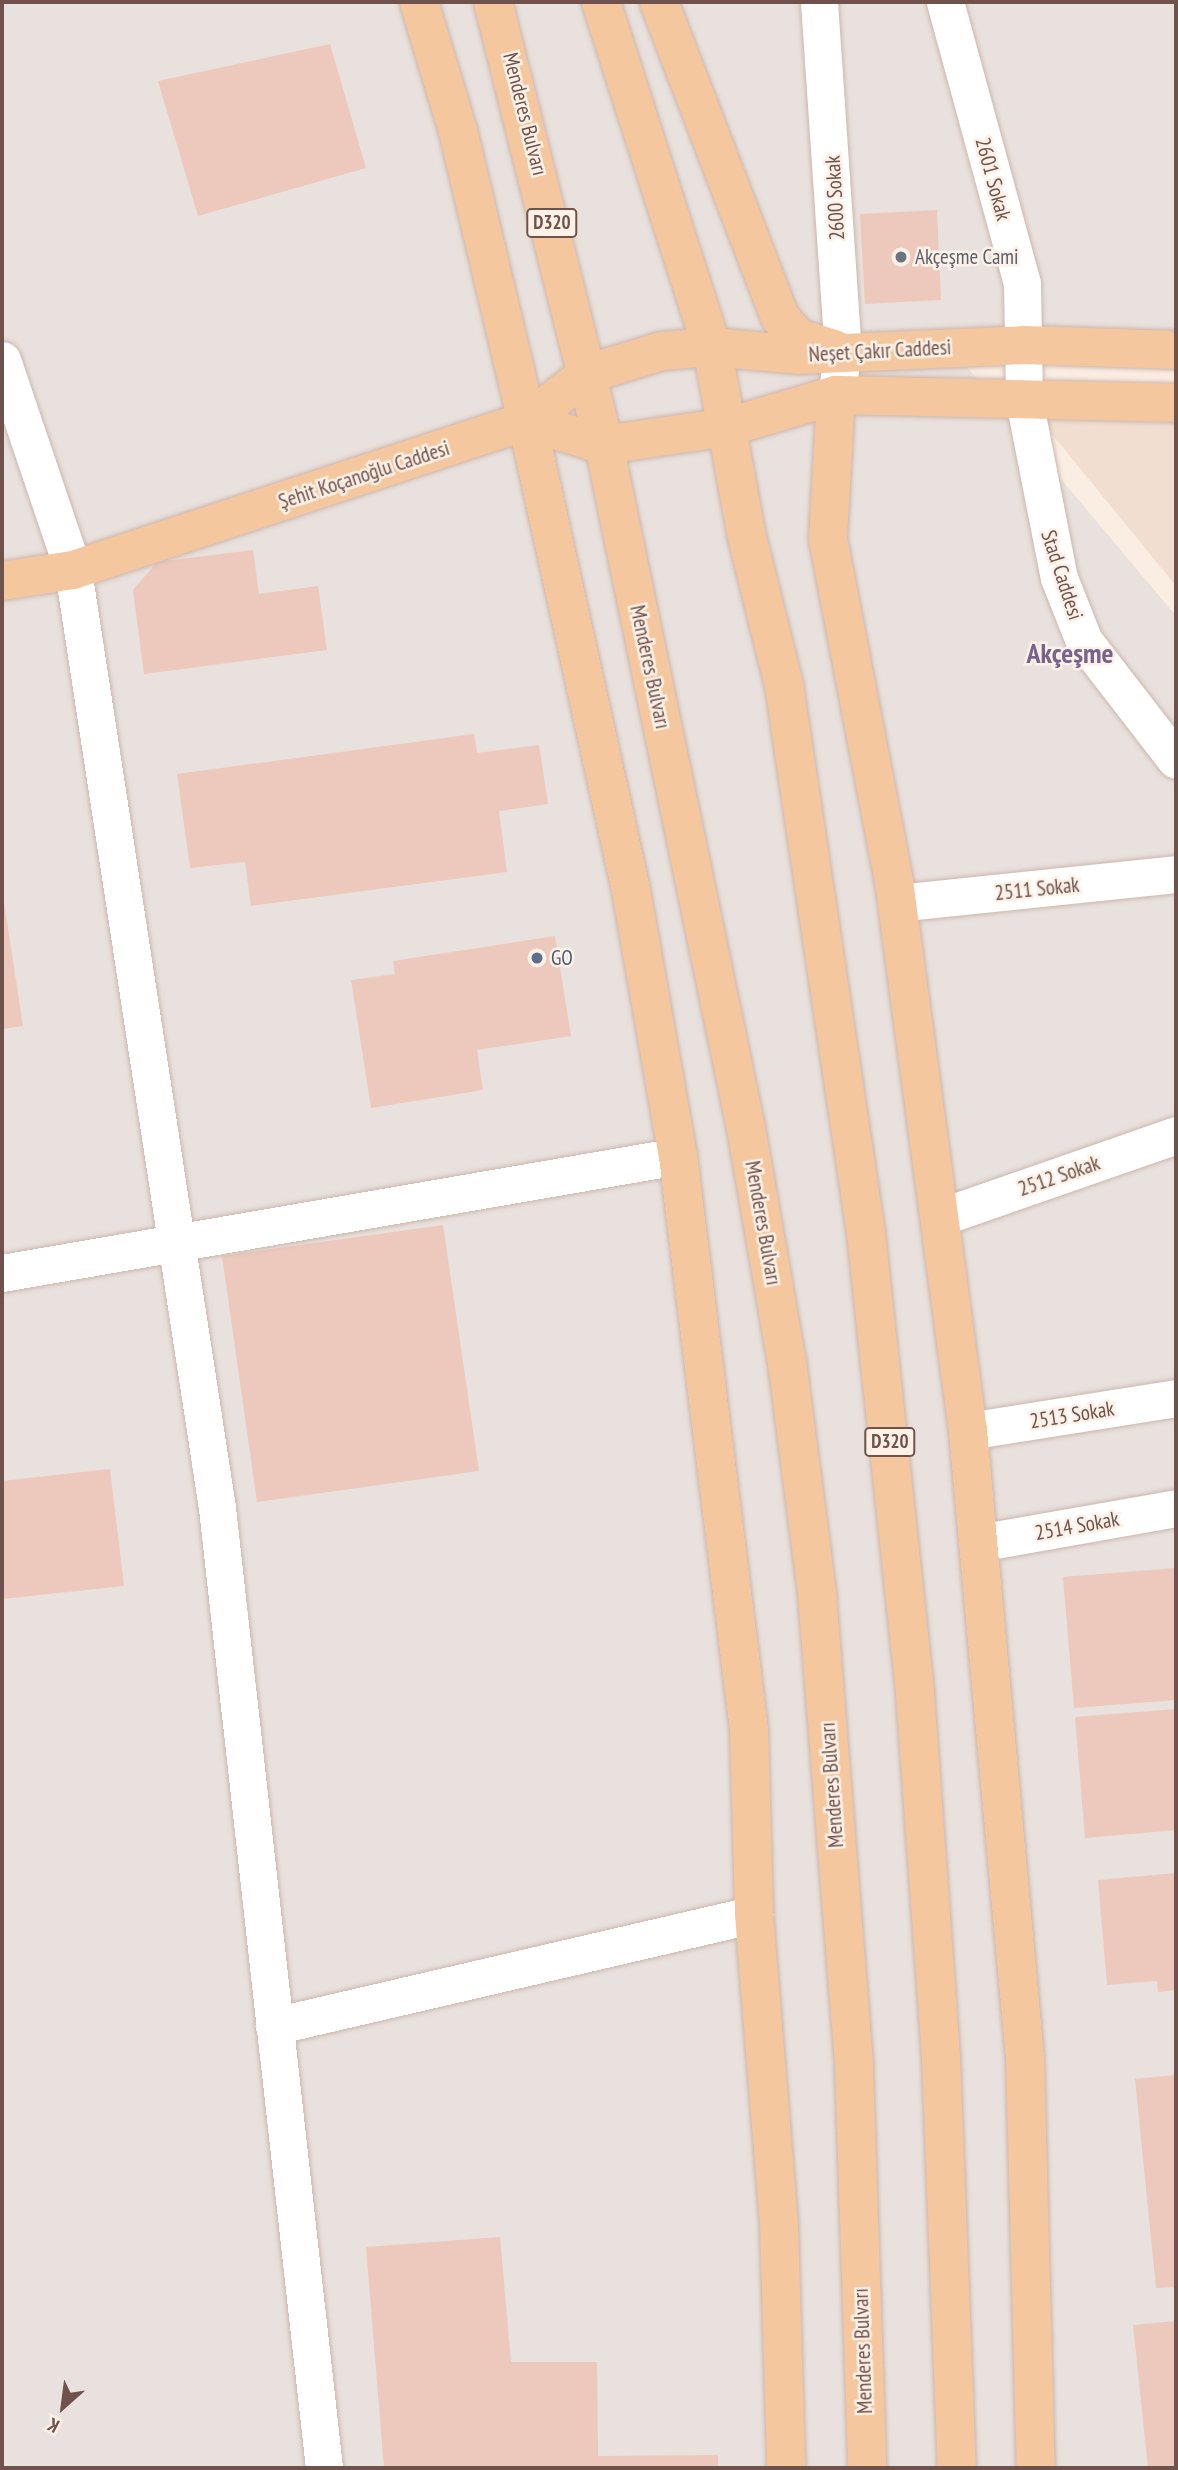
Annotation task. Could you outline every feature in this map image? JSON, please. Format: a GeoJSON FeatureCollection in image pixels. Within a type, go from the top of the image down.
{"type":"FeatureCollection","features":[{"type":"Feature","properties":{"kind":"main road"},"geometry":{"type":"LineString","coordinates":[[419,2],[458,131],[527,421],[631,890],[678,1156],[748,1730],[754,1914],[779,2225],[786,2468]]}},
{"type":"Feature","properties":{"kind":"main road","name":"Menderes Bulvarı"},"geometry":{"type":"LineString","coordinates":[[493,2],[604,445],[746,1128],[814,1567],[854,2067],[867,2468]]}},
{"type":"Feature","properties":{"kind":"main road","name":"D320"},"geometry":{"type":"LineString","coordinates":[[601,2],[712,347],[784,685],[883,1354],[941,2057],[957,2468]]}},
{"type":"Feature","properties":{"kind":"main road"},"geometry":{"type":"LineString","coordinates":[[659,2],[780,317],[798,338],[843,352]]}},
{"type":"Feature","properties":{"kind":"main road","name":"Neşet Çakır Caddesi"},"geometry":{"type":"LineString","coordinates":[[587,374],[662,351],[712,347],[843,352],[1024,345],[1176,351]]}},
{"type":"Feature","properties":{"kind":"main road","name":"Şehit Koçanoğlu Caddesi"},"geometry":{"type":"LineString","coordinates":[[2,581],[74,570],[527,421],[587,374]]}},
{"type":"Feature","properties":{"kind":"main road"},"geometry":{"type":"LineString","coordinates":[[836,395],[828,539],[897,903],[968,1431],[1026,2058],[1035,2468]]}},
{"type":"Feature","properties":{"kind":"main road","name":"Neşet Çakır Caddesi"},"geometry":{"type":"LineString","coordinates":[[728,427],[836,395],[1176,403]]}},
{"type":"Feature","properties":{"kind":"main road"},"geometry":{"type":"LineString","coordinates":[[527,421],[604,445],[728,427]]}},
{"type":"Feature","properties":{"kind":"street","name":"2600 Sokak"},"geometry":{"type":"LineString","coordinates":[[819,2],[843,352],[836,395]]}},
{"type":"Feature","properties":{"kind":"street","name":"2601 Sokak"},"geometry":{"type":"LineString","coordinates":[[945,2],[1022,283],[1024,400]]}},
{"type":"Feature","properties":{"kind":"street"},"geometry":{"type":"LineString","coordinates":[[2,360],[74,570],[217,1508],[324,2468]]}},
{"type":"Feature","properties":{"kind":"street","name":"Stad Caddesi"},"geometry":{"type":"LineString","coordinates":[[1024,400],[1045,523],[1084,641],[1176,760]]}},
{"type":"Feature","properties":{"kind":"street","name":"2511 Sokak"},"geometry":{"type":"LineString","coordinates":[[897,903],[1176,874]]}},
{"type":"Feature","properties":{"kind":"street","name":"2512 Sokak"},"geometry":{"type":"LineString","coordinates":[[941,1217],[1176,1135]]}},
{"type":"Feature","properties":{"kind":"street"},"geometry":{"type":"LineString","coordinates":[[2,1273],[176,1239],[678,1156]]}},
{"type":"Feature","properties":{"kind":"street","name":"2513 Sokak"},"geometry":{"type":"LineString","coordinates":[[968,1431],[1176,1398]]}},
{"type":"Feature","properties":{"kind":"street","name":"2514 Sokak"},"geometry":{"type":"LineString","coordinates":[[978,1543],[1176,1508]]}},
{"type":"Feature","properties":{"kind":"street"},"geometry":{"type":"LineString","coordinates":[[274,2026],[754,1914]]}},
{"type":"Feature","properties":{"kind":"shaded area"},"geometry":{"type":"Polygon","coordinates":[[[2,2],[1176,2],[1176,358],[951,348],[1176,616],[1176,2468],[2,2468],[2,2]]]}},
{"type":"Feature","properties":{"kind":"shaded area"},"geometry":{"type":"Polygon","coordinates":[[[1024,400],[1176,409],[1176,586],[1024,400]]]}},
{"type":"Feature","properties":{"kind":"building"},"geometry":{"type":"Polygon","coordinates":[[[330,44],[366,168],[198,216],[158,81],[330,44]]]}},
{"type":"Feature","properties":{"kind":"building","name":"Akçeşme Cami"},"geometry":{"type":"Polygon","coordinates":[[[937,210],[941,300],[865,304],[860,214],[937,210]]]}},
{"type":"Feature","properties":{"kind":"building"},"geometry":{"type":"Polygon","coordinates":[[[253,550],[259,594],[318,586],[327,650],[144,674],[133,590],[157,562],[253,550]]]}},
{"type":"Feature","properties":{"kind":"building"},"geometry":{"type":"Polygon","coordinates":[[[474,734],[477,753],[539,745],[548,804],[499,811],[507,872],[251,906],[245,862],[190,868],[177,774],[474,734]]]}},
{"type":"Feature","properties":{"kind":"building"},"geometry":{"type":"Polygon","coordinates":[[[2,889],[23,1026],[2,1029],[2,889]]]}},
{"type":"Feature","properties":{"kind":"building"},"geometry":{"type":"Polygon","coordinates":[[[555,936],[571,1036],[477,1050],[483,1090],[371,1108],[351,980],[395,974],[393,961],[555,936]]]}},
{"type":"Feature","properties":{"kind":"building"},"geometry":{"type":"Polygon","coordinates":[[[443,1225],[479,1471],[257,1502],[222,1256],[443,1225]]]}},
{"type":"Feature","properties":{"kind":"building"},"geometry":{"type":"Polygon","coordinates":[[[110,1469],[124,1586],[2,1599],[2,1481],[110,1469]]]}},
{"type":"Feature","properties":{"kind":"building"},"geometry":{"type":"Polygon","coordinates":[[[1176,1568],[1176,1700],[1074,1708],[1063,1577],[1176,1568]]]}},
{"type":"Feature","properties":{"kind":"building"},"geometry":{"type":"Polygon","coordinates":[[[1176,1709],[1176,1830],[1085,1838],[1075,1717],[1176,1709]]]}},
{"type":"Feature","properties":{"kind":"building"},"geometry":{"type":"Polygon","coordinates":[[[1176,1873],[1176,1990],[1158,1992],[1157,1981],[1107,1985],[1098,1880],[1176,1873]]]}},
{"type":"Feature","properties":{"kind":"building"},"geometry":{"type":"Polygon","coordinates":[[[1176,2075],[1176,2287],[1156,2288],[1135,2079],[1176,2075]]]}},
{"type":"Feature","properties":{"kind":"building"},"geometry":{"type":"Polygon","coordinates":[[[500,2237],[511,2362],[597,2362],[598,2456],[718,2455],[718,2468],[384,2468],[366,2247],[500,2237]]]}},
{"type":"Feature","properties":{"kind":"building"},"geometry":{"type":"Polygon","coordinates":[[[1176,2321],[1176,2468],[1148,2468],[1133,2325],[1176,2321]]]}},
{"type":"Feature","properties":{"kind":"place","name":"Akçeşme Cami"},"geometry":{"type":"Point","coordinates":[901,257]}},
{"type":"Feature","properties":{"kind":"place","name":"GO"},"geometry":{"type":"Point","coordinates":[537,958]}},
{"type":"Feature","properties":{"kind":"district","name":"Akçeşme"},"geometry":{"type":"Point","coordinates":[1070,653]}}]}
